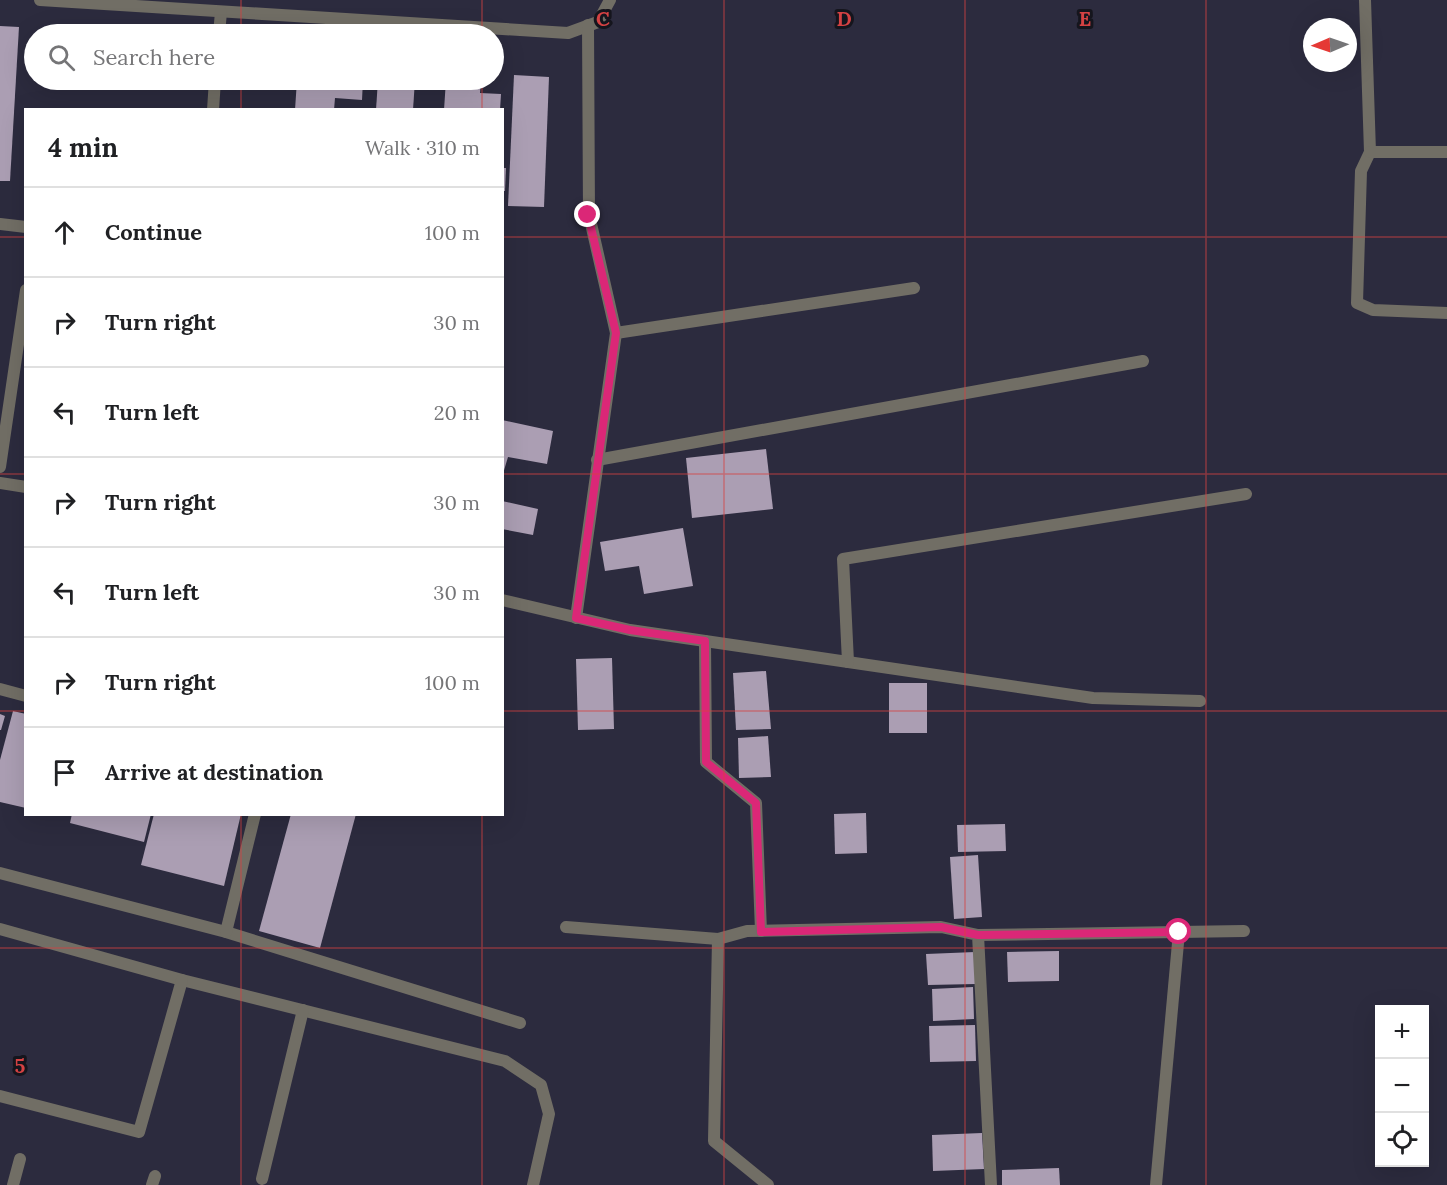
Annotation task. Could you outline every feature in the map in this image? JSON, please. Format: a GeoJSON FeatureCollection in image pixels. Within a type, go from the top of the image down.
{"type":"FeatureCollection","features":[{"type":"Feature","properties":{"kind":"street"},"geometry":{"type":"LineString","coordinates":[[40,0],[407,24]]}},
{"type":"Feature","properties":{"kind":"street"},"geometry":{"type":"LineString","coordinates":[[504,30],[568,33],[598,21],[610,0]]}},
{"type":"Feature","properties":{"kind":"street"},"geometry":{"type":"LineString","coordinates":[[1365,0],[1370,152],[1361,171],[1357,303],[1373,310],[1447,313]]}},
{"type":"Feature","properties":{"kind":"street"},"geometry":{"type":"LineString","coordinates":[[220,24],[221,12]]}},
{"type":"Feature","properties":{"kind":"street"},"geometry":{"type":"LineString","coordinates":[[576,618],[616,333],[588,215],[588,25]]}},
{"type":"Feature","properties":{"kind":"street"},"geometry":{"type":"LineString","coordinates":[[213,108],[215,90]]}},
{"type":"Feature","properties":{"kind":"street"},"geometry":{"type":"LineString","coordinates":[[1370,152],[1447,152]]}},
{"type":"Feature","properties":{"kind":"street"},"geometry":{"type":"LineString","coordinates":[[0,224],[24,227]]}},
{"type":"Feature","properties":{"kind":"street"},"geometry":{"type":"LineString","coordinates":[[616,333],[914,288]]}},
{"type":"Feature","properties":{"kind":"street"},"geometry":{"type":"LineString","coordinates":[[0,467],[24,304]]}},
{"type":"Feature","properties":{"kind":"street"},"geometry":{"type":"LineString","coordinates":[[597,459],[1143,360]]}},
{"type":"Feature","properties":{"kind":"street"},"geometry":{"type":"LineString","coordinates":[[0,483],[24,487]]}},
{"type":"Feature","properties":{"kind":"street"},"geometry":{"type":"LineString","coordinates":[[848,662],[843,559],[1246,494]]}},
{"type":"Feature","properties":{"kind":"street"},"geometry":{"type":"LineString","coordinates":[[504,600],[630,630],[1093,698],[1200,701]]}},
{"type":"Feature","properties":{"kind":"street"},"geometry":{"type":"LineString","coordinates":[[705,641],[706,762],[756,803],[761,932]]}},
{"type":"Feature","properties":{"kind":"street"},"geometry":{"type":"LineString","coordinates":[[0,689],[24,695]]}},
{"type":"Feature","properties":{"kind":"street"},"geometry":{"type":"LineString","coordinates":[[226,932],[255,816]]}},
{"type":"Feature","properties":{"kind":"street"},"geometry":{"type":"LineString","coordinates":[[0,873],[226,932],[520,1023]]}},
{"type":"Feature","properties":{"kind":"street"},"geometry":{"type":"LineString","coordinates":[[566,927],[718,939],[747,932],[941,927],[978,935],[1244,931]]}},
{"type":"Feature","properties":{"kind":"street"},"geometry":{"type":"LineString","coordinates":[[0,929],[182,980],[505,1061],[541,1085],[549,1114],[533,1185]]}},
{"type":"Feature","properties":{"kind":"street"},"geometry":{"type":"LineString","coordinates":[[1156,1185],[1179,932]]}},
{"type":"Feature","properties":{"kind":"street"},"geometry":{"type":"LineString","coordinates":[[978,935],[991,1185]]}},
{"type":"Feature","properties":{"kind":"street"},"geometry":{"type":"LineString","coordinates":[[718,939],[714,1141],[768,1185]]}},
{"type":"Feature","properties":{"kind":"street"},"geometry":{"type":"LineString","coordinates":[[0,1096],[139,1132],[182,980]]}},
{"type":"Feature","properties":{"kind":"street"},"geometry":{"type":"LineString","coordinates":[[262,1179],[303,1010]]}},
{"type":"Feature","properties":{"kind":"street"},"geometry":{"type":"LineString","coordinates":[[13,1185],[21,1159]]}},
{"type":"Feature","properties":{"kind":"building"},"geometry":{"type":"Polygon","coordinates":[[[0,26],[19,27],[10,181],[0,181],[0,26]]]}},
{"type":"Feature","properties":{"kind":"building"},"geometry":{"type":"Polygon","coordinates":[[[514,75],[549,77],[544,207],[508,206],[514,75]]]}},
{"type":"Feature","properties":{"kind":"building"},"geometry":{"type":"Polygon","coordinates":[[[296,90],[362,90],[362,100],[335,98],[334,108],[295,108],[296,90]]]}},
{"type":"Feature","properties":{"kind":"building"},"geometry":{"type":"Polygon","coordinates":[[[377,90],[414,90],[413,108],[376,108],[377,90]]]}},
{"type":"Feature","properties":{"kind":"building"},"geometry":{"type":"Polygon","coordinates":[[[445,90],[480,90],[480,93],[501,94],[500,108],[444,108],[445,90]]]}},
{"type":"Feature","properties":{"kind":"building"},"geometry":{"type":"Polygon","coordinates":[[[504,168],[506,168],[505,191],[504,168]]]}},
{"type":"Feature","properties":{"kind":"building"},"geometry":{"type":"Polygon","coordinates":[[[504,420],[553,431],[547,464],[508,457],[504,470],[504,420]]]}},
{"type":"Feature","properties":{"kind":"building"},"geometry":{"type":"Polygon","coordinates":[[[766,449],[773,509],[692,518],[686,458],[766,449]]]}},
{"type":"Feature","properties":{"kind":"building"},"geometry":{"type":"Polygon","coordinates":[[[504,501],[538,509],[533,535],[504,529],[504,501]]]}},
{"type":"Feature","properties":{"kind":"building"},"geometry":{"type":"Polygon","coordinates":[[[683,528],[693,586],[644,594],[639,566],[605,571],[600,542],[683,528]]]}},
{"type":"Feature","properties":{"kind":"building"},"geometry":{"type":"Polygon","coordinates":[[[612,658],[614,729],[578,730],[576,659],[612,658]]]}},
{"type":"Feature","properties":{"kind":"building"},"geometry":{"type":"Polygon","coordinates":[[[766,671],[771,729],[736,730],[733,673],[766,671]]]}},
{"type":"Feature","properties":{"kind":"building"},"geometry":{"type":"Polygon","coordinates":[[[889,683],[927,683],[927,733],[889,733],[889,683]]]}},
{"type":"Feature","properties":{"kind":"building"},"geometry":{"type":"Polygon","coordinates":[[[13,711],[24,714],[24,808],[0,802],[0,760],[13,711]]]}},
{"type":"Feature","properties":{"kind":"building"},"geometry":{"type":"Polygon","coordinates":[[[0,714],[5,716],[1,730],[0,730],[0,714]]]}},
{"type":"Feature","properties":{"kind":"building"},"geometry":{"type":"Polygon","coordinates":[[[768,736],[771,777],[739,778],[738,738],[768,736]]]}},
{"type":"Feature","properties":{"kind":"building"},"geometry":{"type":"Polygon","coordinates":[[[866,813],[867,853],[835,854],[834,814],[866,813]]]}},
{"type":"Feature","properties":{"kind":"building"},"geometry":{"type":"Polygon","coordinates":[[[72,816],[150,816],[144,842],[70,823],[72,816]]]}},
{"type":"Feature","properties":{"kind":"building"},"geometry":{"type":"Polygon","coordinates":[[[153,816],[241,816],[224,886],[141,865],[153,816]]]}},
{"type":"Feature","properties":{"kind":"building"},"geometry":{"type":"Polygon","coordinates":[[[290,816],[355,816],[320,948],[259,931],[290,816]]]}},
{"type":"Feature","properties":{"kind":"building"},"geometry":{"type":"Polygon","coordinates":[[[1005,824],[1006,851],[958,852],[957,825],[1005,824]]]}},
{"type":"Feature","properties":{"kind":"building"},"geometry":{"type":"Polygon","coordinates":[[[978,855],[982,917],[954,919],[950,857],[978,855]]]}},
{"type":"Feature","properties":{"kind":"building"},"geometry":{"type":"Polygon","coordinates":[[[1059,951],[1059,981],[1008,982],[1007,952],[1059,951]]]}},
{"type":"Feature","properties":{"kind":"building"},"geometry":{"type":"Polygon","coordinates":[[[975,952],[976,984],[928,985],[926,954],[975,952]]]}},
{"type":"Feature","properties":{"kind":"building"},"geometry":{"type":"Polygon","coordinates":[[[973,987],[974,1019],[933,1021],[932,989],[973,987]]]}},
{"type":"Feature","properties":{"kind":"building"},"geometry":{"type":"Polygon","coordinates":[[[975,1025],[976,1061],[930,1062],[929,1026],[975,1025]]]}},
{"type":"Feature","properties":{"kind":"building"},"geometry":{"type":"Polygon","coordinates":[[[982,1133],[984,1169],[933,1171],[932,1135],[982,1133]]]}},
{"type":"Feature","properties":{"kind":"building"},"geometry":{"type":"Polygon","coordinates":[[[1059,1168],[1060,1185],[1002,1185],[1002,1170],[1059,1168]]]}},
{"type":"Feature","properties":{"kind":"route"},"geometry":{"type":"LineString","coordinates":[[588,215],[616,333],[598,445],[576,618],[630,630],[705,641],[706,762],[756,803],[761,932],[941,927],[978,935],[1179,932]]}}]}
